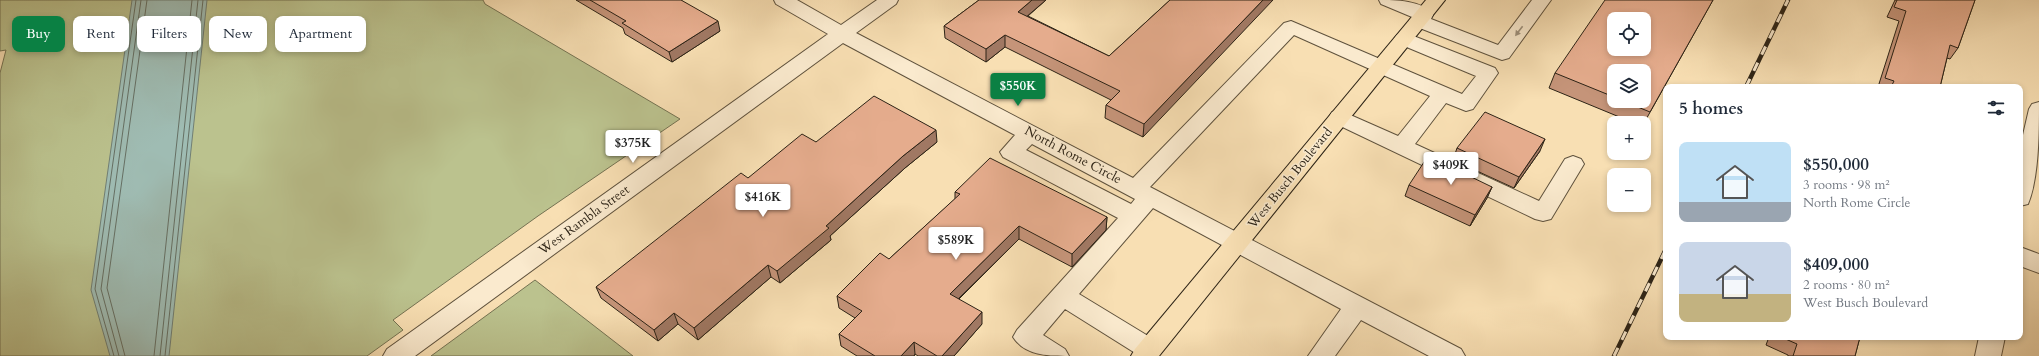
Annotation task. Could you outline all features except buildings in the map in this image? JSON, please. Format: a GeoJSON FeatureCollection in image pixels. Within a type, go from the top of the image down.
{"type":"FeatureCollection","features":[{"type":"Feature","properties":{"kind":"main road","name":"West Busch Boulevard"},"geometry":{"type":"LineString","coordinates":[[1146,353],[1426,12]]}},
{"type":"Feature","properties":{"kind":"street","name":"North Rome Circle"},"geometry":{"type":"LineString","coordinates":[[783,0],[842,34],[1237,241],[1452,356]]}},
{"type":"Feature","properties":{"kind":"street","name":"West Rambla Street"},"geometry":{"type":"LineString","coordinates":[[396,356],[889,0]]}},
{"type":"Feature","properties":{"kind":"street"},"geometry":{"type":"LineString","coordinates":[[1388,0],[1426,12],[1502,54]]}},
{"type":"Feature","properties":{"kind":"street"},"geometry":{"type":"LineString","coordinates":[[1056,356],[1026,337],[1134,216],[1144,192],[1291,27],[1466,104],[1542,0]]}},
{"type":"Feature","properties":{"kind":"street"},"geometry":{"type":"LineString","coordinates":[[1404,39],[1488,73]]}},
{"type":"Feature","properties":{"kind":"street"},"geometry":{"type":"LineString","coordinates":[[1402,146],[1442,94]]}},
{"type":"Feature","properties":{"kind":"street"},"geometry":{"type":"LineString","coordinates":[[2023,184],[2039,109]]}},
{"type":"Feature","properties":{"kind":"street"},"geometry":{"type":"LineString","coordinates":[[1340,117],[1543,213],[1573,164]]}},
{"type":"Feature","properties":{"kind":"street"},"geometry":{"type":"LineString","coordinates":[[1030,132],[1011,152],[1134,216]]}},
{"type":"Feature","properties":{"kind":"street"},"geometry":{"type":"LineString","coordinates":[[2023,257],[2039,264]]}},
{"type":"Feature","properties":{"kind":"street"},"geometry":{"type":"LineString","coordinates":[[1062,296],[1146,353]]}},
{"type":"Feature","properties":{"kind":"street"},"geometry":{"type":"LineString","coordinates":[[1321,356],[1357,306]]}},
{"type":"Feature","properties":{"kind":"street"},"geometry":{"type":"LineString","coordinates":[[1988,356],[1991,340]]}},
{"type":"Feature","properties":{"kind":"green space"},"geometry":{"type":"Polygon","coordinates":[[[0,0],[483,0],[485,4],[680,119],[538,216],[393,320],[403,330],[367,356],[0,356],[0,73],[6,50],[0,51],[0,0]]]}},
{"type":"Feature","properties":{"kind":"green space"},"geometry":{"type":"Polygon","coordinates":[[[535,280],[633,356],[431,356],[535,280]]]}},
{"type":"Feature","properties":{"kind":"water"},"geometry":{"type":"Polygon","coordinates":[[[132,0],[207,0],[169,356],[110,356],[91,290],[125,52],[129,52],[129,21],[132,0]]]}},
{"type":"Feature","properties":{"kind":"railway"},"geometry":{"type":"LineString","coordinates":[[1747,84],[1788,0]]}},
{"type":"Feature","properties":{"kind":"railway"},"geometry":{"type":"LineString","coordinates":[[1614,356],[1663,255]]}}]}
